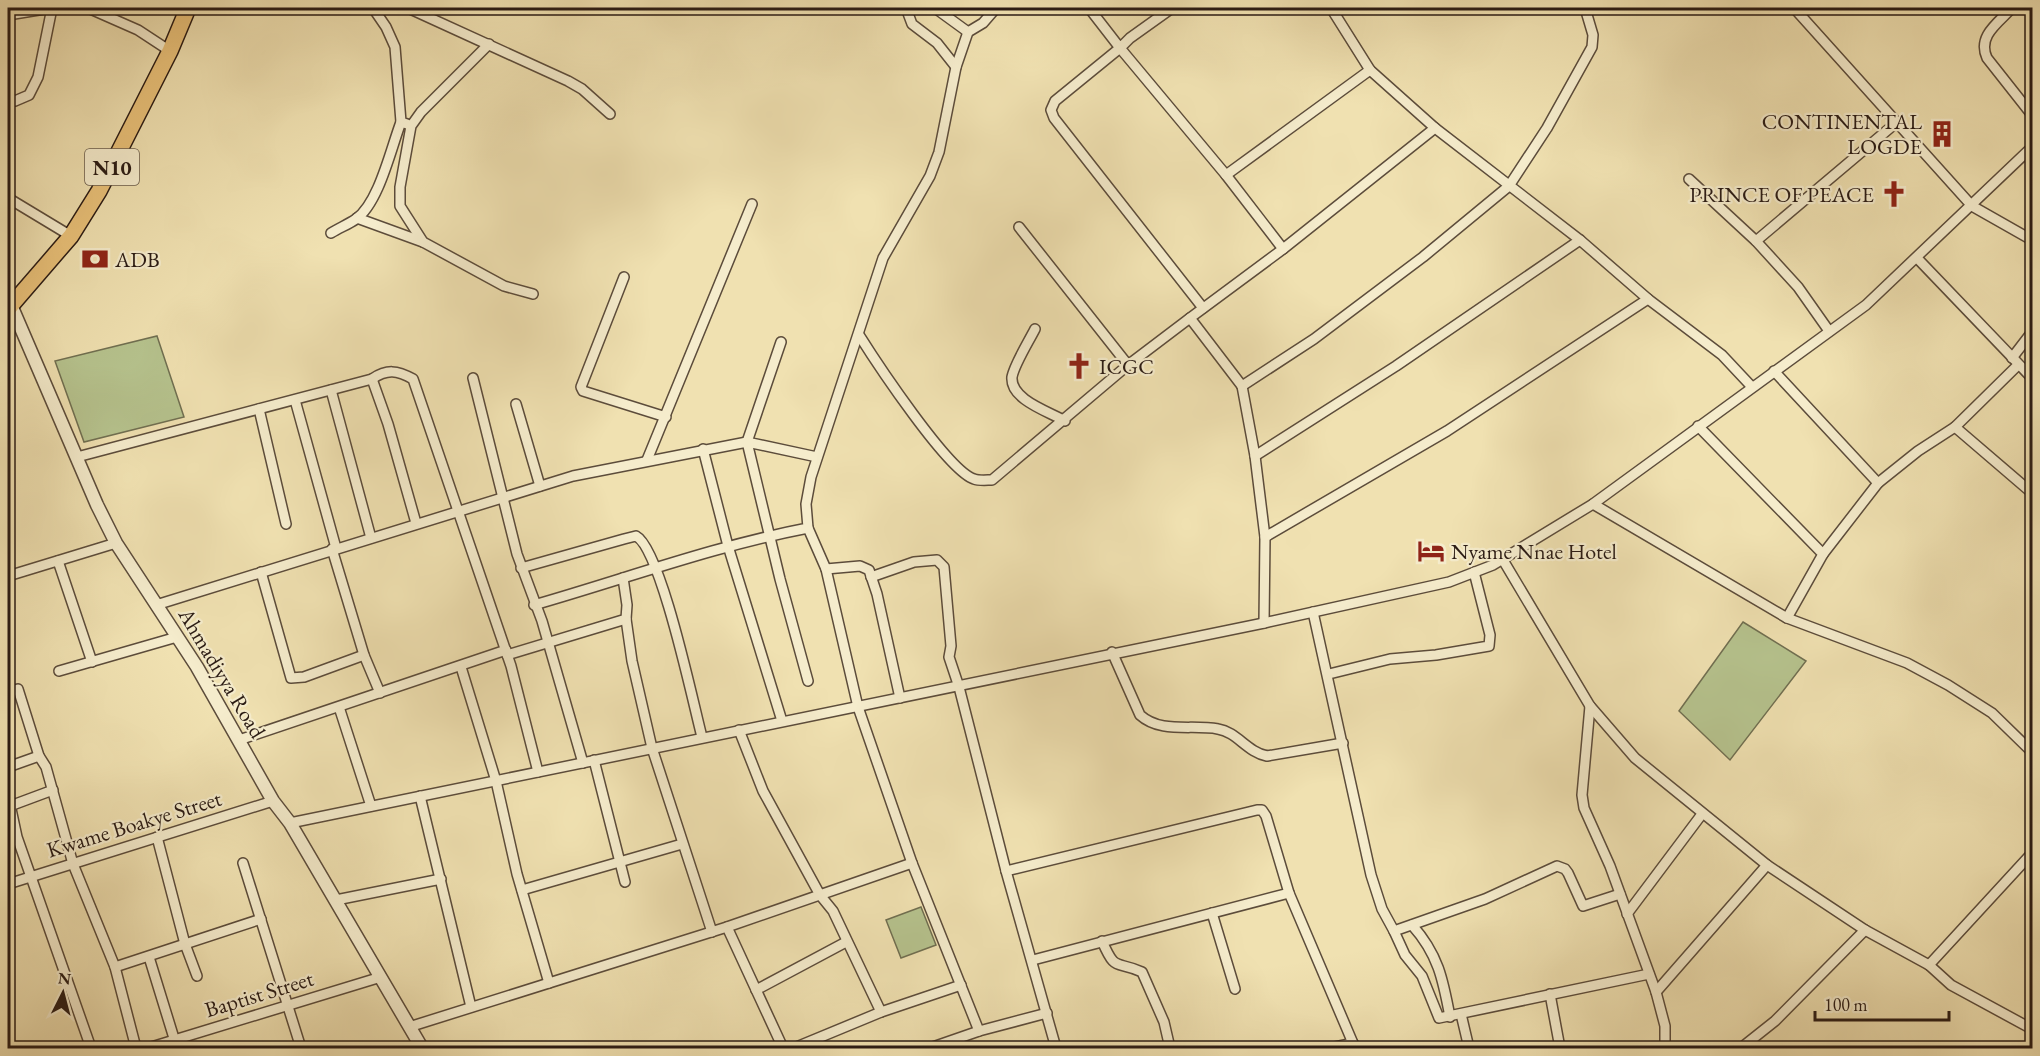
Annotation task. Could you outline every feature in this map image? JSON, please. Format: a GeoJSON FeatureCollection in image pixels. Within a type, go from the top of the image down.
{"type":"FeatureCollection","features":[{"type":"Feature","properties":{"kind":"highway","name":"N10"},"geometry":{"type":"LineString","coordinates":[[9,307],[70,236],[99,191],[170,51],[188,8]]}},
{"type":"Feature","properties":{"kind":"street"},"geometry":{"type":"LineString","coordinates":[[8,98],[15,101],[29,95],[38,77],[51,8],[10,12]]}},
{"type":"Feature","properties":{"kind":"street"},"geometry":{"type":"LineString","coordinates":[[88,8],[138,30],[170,51]]}},
{"type":"Feature","properties":{"kind":"street"},"geometry":{"type":"LineString","coordinates":[[331,233],[357,218],[376,191],[401,122],[395,47],[386,27],[373,8]]}},
{"type":"Feature","properties":{"kind":"street"},"geometry":{"type":"LineString","coordinates":[[408,8],[582,89],[610,114]]}},
{"type":"Feature","properties":{"kind":"street"},"geometry":{"type":"LineString","coordinates":[[906,8],[912,24],[937,43],[956,67]]}},
{"type":"Feature","properties":{"kind":"street"},"geometry":{"type":"LineString","coordinates":[[935,8],[968,32]]}},
{"type":"Feature","properties":{"kind":"street"},"geometry":{"type":"LineString","coordinates":[[1089,8],[1226,175],[1283,249]]}},
{"type":"Feature","properties":{"kind":"street"},"geometry":{"type":"LineString","coordinates":[[1172,8],[1130,38],[1055,101],[1052,110],[1054,118],[1203,308]]}},
{"type":"Feature","properties":{"kind":"street"},"geometry":{"type":"LineString","coordinates":[[1332,8],[1370,70],[1435,128],[1580,240],[1648,299],[1722,355],[1752,387]]}},
{"type":"Feature","properties":{"kind":"street"},"geometry":{"type":"LineString","coordinates":[[1242,386],[1314,339],[1405,271],[1509,186],[1548,128],[1592,47],[1593,35],[1585,8]]}},
{"type":"Feature","properties":{"kind":"street"},"geometry":{"type":"LineString","coordinates":[[1794,8],[1971,206],[2032,240]]}},
{"type":"Feature","properties":{"kind":"street"},"geometry":{"type":"LineString","coordinates":[[2012,8],[1984,37],[1982,47],[1987,58],[2032,115]]}},
{"type":"Feature","properties":{"kind":"street"},"geometry":{"type":"LineString","coordinates":[[979,1031],[912,864],[858,707],[826,569],[808,528],[806,504],[817,457],[884,258],[930,176],[939,152],[956,67],[968,32],[992,10]]}},
{"type":"Feature","properties":{"kind":"street"},"geometry":{"type":"LineString","coordinates":[[423,242],[400,206],[400,187],[411,126],[421,112],[489,44]]}},
{"type":"Feature","properties":{"kind":"street"},"geometry":{"type":"LineString","coordinates":[[1226,175],[1370,70]]}},
{"type":"Feature","properties":{"kind":"street"},"geometry":{"type":"LineString","coordinates":[[401,122],[411,126]]}},
{"type":"Feature","properties":{"kind":"street"},"geometry":{"type":"LineString","coordinates":[[1755,241],[1897,122]]}},
{"type":"Feature","properties":{"kind":"street"},"geometry":{"type":"LineString","coordinates":[[859,335],[898,396],[952,462],[973,479],[992,480],[1065,421],[1128,365],[1283,249],[1435,128]]}},
{"type":"Feature","properties":{"kind":"street"},"geometry":{"type":"LineString","coordinates":[[290,823],[702,737],[959,687],[1112,652],[1405,593],[1474,572],[1503,560],[1593,504],[1866,305],[2032,147]]}},
{"type":"Feature","properties":{"kind":"street"},"geometry":{"type":"LineString","coordinates":[[1689,179],[1755,241],[1798,287],[1828,332]]}},
{"type":"Feature","properties":{"kind":"street"},"geometry":{"type":"LineString","coordinates":[[8,198],[70,236]]}},
{"type":"Feature","properties":{"kind":"street"},"geometry":{"type":"LineString","coordinates":[[648,460],[752,204]]}},
{"type":"Feature","properties":{"kind":"street"},"geometry":{"type":"LineString","coordinates":[[357,218],[423,242],[504,286],[533,294]]}},
{"type":"Feature","properties":{"kind":"street"},"geometry":{"type":"LineString","coordinates":[[1019,227],[1128,365]]}},
{"type":"Feature","properties":{"kind":"street"},"geometry":{"type":"LineString","coordinates":[[1256,456],[1396,366],[1580,240]]}},
{"type":"Feature","properties":{"kind":"street"},"geometry":{"type":"LineString","coordinates":[[1917,258],[2032,378]]}},
{"type":"Feature","properties":{"kind":"street"},"geometry":{"type":"LineString","coordinates":[[624,277],[581,387],[583,391],[666,417]]}},
{"type":"Feature","properties":{"kind":"street"},"geometry":{"type":"LineString","coordinates":[[1264,537],[1447,431],[1648,299]]}},
{"type":"Feature","properties":{"kind":"street","name":"Ahmadiyya Road"},"geometry":{"type":"LineString","coordinates":[[9,307],[116,543],[177,637],[273,801],[290,823],[422,1048]]}},
{"type":"Feature","properties":{"kind":"street"},"geometry":{"type":"LineString","coordinates":[[1190,318],[1242,386],[1256,456],[1264,537],[1263,623]]}},
{"type":"Feature","properties":{"kind":"street"},"geometry":{"type":"LineString","coordinates":[[1035,329],[1012,377],[1014,387],[1025,400],[1065,421]]}},
{"type":"Feature","properties":{"kind":"street"},"geometry":{"type":"LineString","coordinates":[[1787,618],[1823,554],[1878,483],[1918,451],[1955,427],[2015,361],[2032,332]]}},
{"type":"Feature","properties":{"kind":"street"},"geometry":{"type":"LineString","coordinates":[[781,342],[747,442],[808,681]]}},
{"type":"Feature","properties":{"kind":"street"},"geometry":{"type":"LineString","coordinates":[[77,458],[372,379],[391,371],[413,379],[506,653],[538,772]]}},
{"type":"Feature","properties":{"kind":"street"},"geometry":{"type":"LineString","coordinates":[[1774,371],[1878,483]]}},
{"type":"Feature","properties":{"kind":"street"},"geometry":{"type":"LineString","coordinates":[[473,378],[521,568],[542,621],[582,763]]}},
{"type":"Feature","properties":{"kind":"street"},"geometry":{"type":"LineString","coordinates":[[372,379],[388,423],[416,523]]}},
{"type":"Feature","properties":{"kind":"street"},"geometry":{"type":"LineString","coordinates":[[331,390],[371,537]]}},
{"type":"Feature","properties":{"kind":"street"},"geometry":{"type":"LineString","coordinates":[[295,400],[364,655],[380,693]]}},
{"type":"Feature","properties":{"kind":"street"},"geometry":{"type":"LineString","coordinates":[[516,404],[540,486]]}},
{"type":"Feature","properties":{"kind":"street"},"geometry":{"type":"LineString","coordinates":[[259,409],[286,524]]}},
{"type":"Feature","properties":{"kind":"street"},"geometry":{"type":"LineString","coordinates":[[1698,426],[1823,554]]}},
{"type":"Feature","properties":{"kind":"street"},"geometry":{"type":"LineString","coordinates":[[1955,427],[2032,493]]}},
{"type":"Feature","properties":{"kind":"street"},"geometry":{"type":"LineString","coordinates":[[156,605],[573,476],[747,442],[817,457]]}},
{"type":"Feature","properties":{"kind":"street"},"geometry":{"type":"LineString","coordinates":[[703,449],[728,546],[782,721]]}},
{"type":"Feature","properties":{"kind":"street"},"geometry":{"type":"LineString","coordinates":[[1593,504],[1787,618],[1907,663],[1948,685],[1992,713],[2032,752]]}},
{"type":"Feature","properties":{"kind":"street"},"geometry":{"type":"LineString","coordinates":[[534,605],[656,566],[728,546],[808,528]]}},
{"type":"Feature","properties":{"kind":"street"},"geometry":{"type":"LineString","coordinates":[[521,568],[636,536],[644,542],[656,566],[702,737]]}},
{"type":"Feature","properties":{"kind":"street"},"geometry":{"type":"LineString","coordinates":[[8,576],[116,543]]}},
{"type":"Feature","properties":{"kind":"street"},"geometry":{"type":"LineString","coordinates":[[871,577],[914,562],[937,560],[941,563],[949,623],[949,657],[1056,1048]]}},
{"type":"Feature","properties":{"kind":"street"},"geometry":{"type":"LineString","coordinates":[[1503,560],[1590,706],[1635,758],[1767,865],[1865,930],[1929,965],[1951,985],[2032,1029]]}},
{"type":"Feature","properties":{"kind":"street"},"geometry":{"type":"LineString","coordinates":[[58,561],[92,662]]}},
{"type":"Feature","properties":{"kind":"street"},"geometry":{"type":"LineString","coordinates":[[826,569],[861,566],[869,570],[900,698]]}},
{"type":"Feature","properties":{"kind":"street"},"geometry":{"type":"LineString","coordinates":[[261,572],[291,678],[304,676],[364,655]]}},
{"type":"Feature","properties":{"kind":"street"},"geometry":{"type":"LineString","coordinates":[[1329,674],[1390,659],[1436,655],[1489,646],[1490,634],[1474,572]]}},
{"type":"Feature","properties":{"kind":"street"},"geometry":{"type":"LineString","coordinates":[[623,578],[630,653],[652,748],[712,932]]}},
{"type":"Feature","properties":{"kind":"street"},"geometry":{"type":"LineString","coordinates":[[1313,612],[1329,674],[1371,875],[1382,909],[1405,955],[1422,976],[1439,1018],[1649,974]]}},
{"type":"Feature","properties":{"kind":"street"},"geometry":{"type":"LineString","coordinates":[[239,740],[461,667],[626,619]]}},
{"type":"Feature","properties":{"kind":"street"},"geometry":{"type":"LineString","coordinates":[[59,671],[177,637]]}},
{"type":"Feature","properties":{"kind":"street"},"geometry":{"type":"LineString","coordinates":[[1112,652],[1140,715],[1147,722],[1160,726],[1220,729],[1230,733],[1254,753],[1267,756],[1343,743]]}},
{"type":"Feature","properties":{"kind":"street"},"geometry":{"type":"LineString","coordinates":[[461,667],[496,781],[522,890],[549,983]]}},
{"type":"Feature","properties":{"kind":"street"},"geometry":{"type":"LineString","coordinates":[[8,692],[18,689],[39,756],[46,767],[73,864],[115,968],[136,1048]]}},
{"type":"Feature","properties":{"kind":"street"},"geometry":{"type":"LineString","coordinates":[[1590,706],[1582,795],[1586,815],[1620,894],[1656,992],[1665,1026],[1665,1048]]}},
{"type":"Feature","properties":{"kind":"street"},"geometry":{"type":"LineString","coordinates":[[339,707],[371,806]]}},
{"type":"Feature","properties":{"kind":"street"},"geometry":{"type":"LineString","coordinates":[[739,730],[763,791],[820,895],[833,911],[881,1012]]}},
{"type":"Feature","properties":{"kind":"street"},"geometry":{"type":"LineString","coordinates":[[8,767],[39,756]]}},
{"type":"Feature","properties":{"kind":"street"},"geometry":{"type":"LineString","coordinates":[[594,760],[625,882]]}},
{"type":"Feature","properties":{"kind":"street"},"geometry":{"type":"LineString","coordinates":[[10,806],[53,790]]}},
{"type":"Feature","properties":{"kind":"street"},"geometry":{"type":"LineString","coordinates":[[8,795],[17,837],[91,1048]]}},
{"type":"Feature","properties":{"kind":"street"},"geometry":{"type":"LineString","coordinates":[[420,796],[471,1007]]}},
{"type":"Feature","properties":{"kind":"street","name":"Kwame Boakye Street"},"geometry":{"type":"LineString","coordinates":[[8,884],[273,801]]}},
{"type":"Feature","properties":{"kind":"street"},"geometry":{"type":"LineString","coordinates":[[1006,871],[1262,810],[1266,816],[1289,893],[1354,1046],[1329,1048]]}},
{"type":"Feature","properties":{"kind":"street"},"geometry":{"type":"LineString","coordinates":[[1627,914],[1702,814]]}},
{"type":"Feature","properties":{"kind":"street"},"geometry":{"type":"LineString","coordinates":[[157,837],[185,944],[197,976]]}},
{"type":"Feature","properties":{"kind":"street"},"geometry":{"type":"LineString","coordinates":[[522,890],[682,844]]}},
{"type":"Feature","properties":{"kind":"street"},"geometry":{"type":"LineString","coordinates":[[1929,965],[2032,853]]}},
{"type":"Feature","properties":{"kind":"street"},"geometry":{"type":"LineString","coordinates":[[243,863],[301,1048]]}},
{"type":"Feature","properties":{"kind":"street"},"geometry":{"type":"LineString","coordinates":[[409,1027],[712,932],[912,864]]}},
{"type":"Feature","properties":{"kind":"street"},"geometry":{"type":"LineString","coordinates":[[1656,992],[1767,865]]}},
{"type":"Feature","properties":{"kind":"street"},"geometry":{"type":"LineString","coordinates":[[1394,931],[1485,899],[1557,867],[1569,873],[1583,906],[1620,894]]}},
{"type":"Feature","properties":{"kind":"street"},"geometry":{"type":"LineString","coordinates":[[336,900],[441,879]]}},
{"type":"Feature","properties":{"kind":"street"},"geometry":{"type":"LineString","coordinates":[[1033,960],[1289,893]]}},
{"type":"Feature","properties":{"kind":"street"},"geometry":{"type":"LineString","coordinates":[[1212,913],[1235,989]]}},
{"type":"Feature","properties":{"kind":"street"},"geometry":{"type":"LineString","coordinates":[[115,968],[261,919]]}},
{"type":"Feature","properties":{"kind":"street"},"geometry":{"type":"LineString","coordinates":[[1412,925],[1426,940],[1441,969],[1450,1017]]}},
{"type":"Feature","properties":{"kind":"street"},"geometry":{"type":"LineString","coordinates":[[727,927],[783,1048]]}},
{"type":"Feature","properties":{"kind":"street"},"geometry":{"type":"LineString","coordinates":[[1741,1048],[1775,1020],[1865,930]]}},
{"type":"Feature","properties":{"kind":"street"},"geometry":{"type":"LineString","coordinates":[[1102,941],[1111,961],[1123,968],[1142,972],[1164,1022],[1170,1048]]}},
{"type":"Feature","properties":{"kind":"street"},"geometry":{"type":"LineString","coordinates":[[756,990],[846,942]]}},
{"type":"Feature","properties":{"kind":"street"},"geometry":{"type":"LineString","coordinates":[[149,957],[176,1045]]}},
{"type":"Feature","properties":{"kind":"street","name":"Baptist Street"},"geometry":{"type":"LineString","coordinates":[[148,1048],[176,1045],[286,1006],[381,977]]}},
{"type":"Feature","properties":{"kind":"street"},"geometry":{"type":"LineString","coordinates":[[794,1048],[881,1012],[961,985]]}},
{"type":"Feature","properties":{"kind":"street"},"geometry":{"type":"LineString","coordinates":[[1550,994],[1560,1048]]}},
{"type":"Feature","properties":{"kind":"street"},"geometry":{"type":"LineString","coordinates":[[930,1048],[979,1031],[1047,1012]]}},
{"type":"Feature","properties":{"kind":"street"},"geometry":{"type":"LineString","coordinates":[[1461,1014],[1469,1048]]}},
{"type":"Feature","properties":{"kind":"green space"},"geometry":{"type":"Polygon","coordinates":[[[157,336],[184,417],[84,442],[55,361],[157,336]]]}},
{"type":"Feature","properties":{"kind":"green space"},"geometry":{"type":"Polygon","coordinates":[[[1743,622],[1806,661],[1730,760],[1679,711],[1743,622]]]}},
{"type":"Feature","properties":{"kind":"green space"},"geometry":{"type":"Polygon","coordinates":[[[921,907],[936,945],[901,958],[886,920],[921,907]]]}},
{"type":"Feature","properties":{"kind":"place","name":"CONTINENTAL LOGDE"},"geometry":{"type":"Point","coordinates":[1942,134]}},
{"type":"Feature","properties":{"kind":"place","name":"PRINCE OF PEACE"},"geometry":{"type":"Point","coordinates":[1894,194]}},
{"type":"Feature","properties":{"kind":"place","name":"ADB"},"geometry":{"type":"Point","coordinates":[95,259]}},
{"type":"Feature","properties":{"kind":"place","name":"ICGC"},"geometry":{"type":"Point","coordinates":[1079,366]}},
{"type":"Feature","properties":{"kind":"place","name":"Nyame Nnae Hotel"},"geometry":{"type":"Point","coordinates":[1431,551]}}]}
